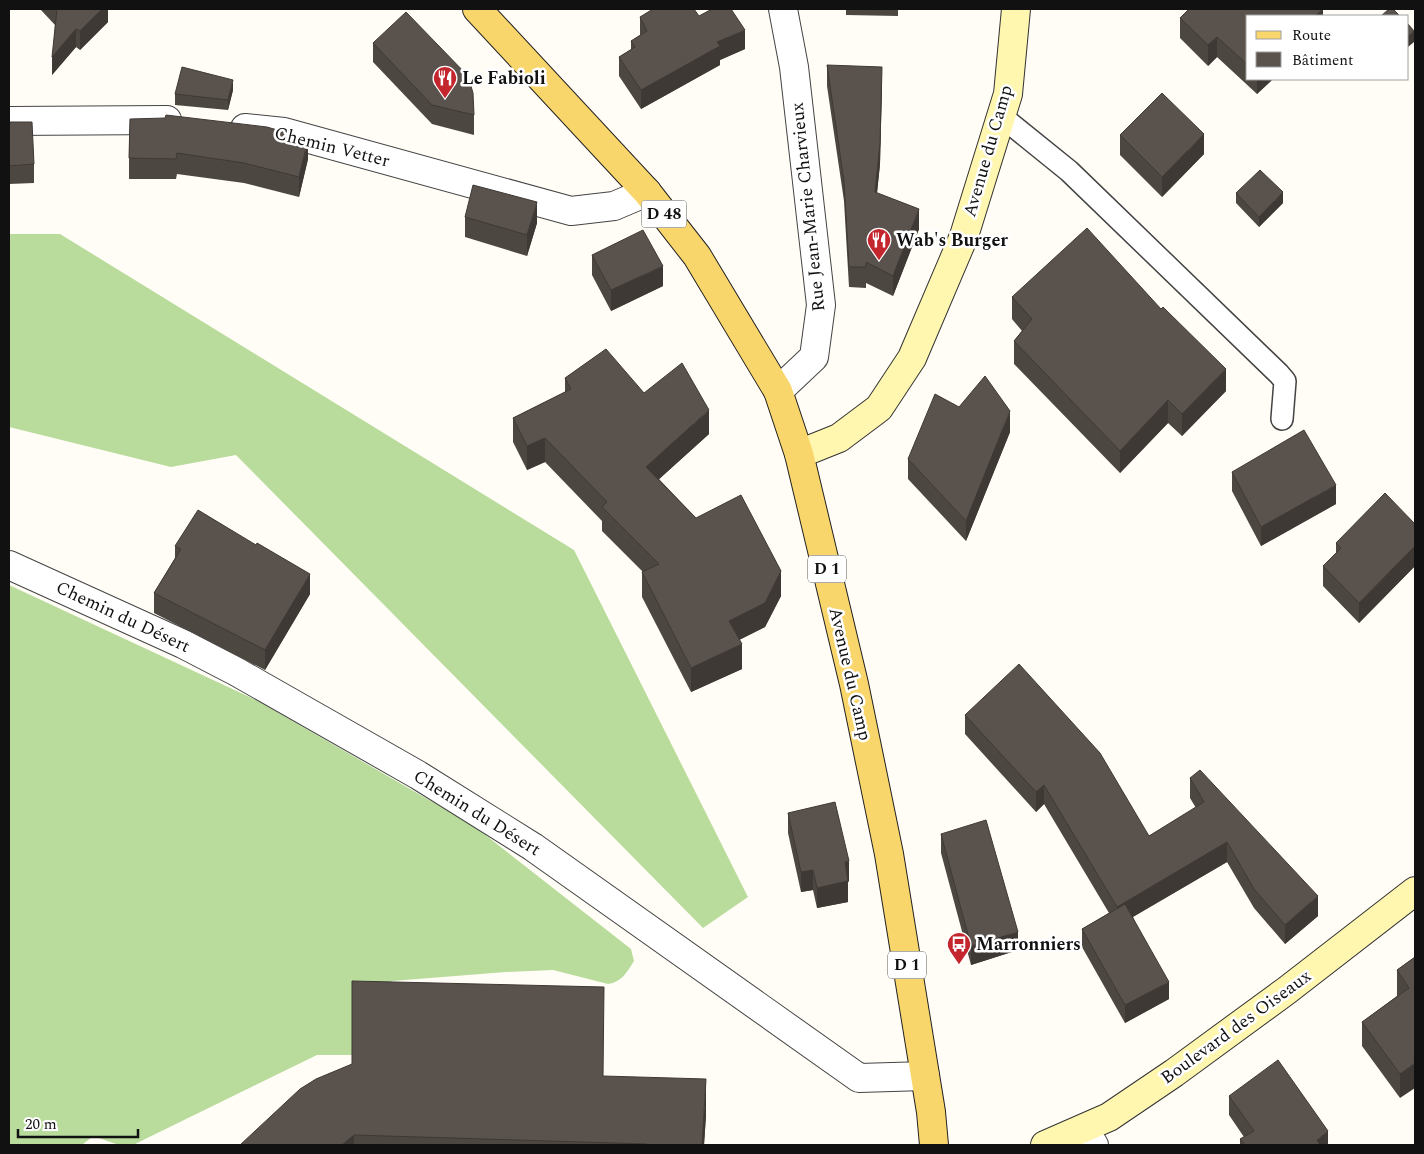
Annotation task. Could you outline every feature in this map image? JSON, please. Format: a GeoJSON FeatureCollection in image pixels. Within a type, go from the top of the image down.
{"type":"FeatureCollection","features":[{"type":"Feature","properties":{"kind":"main road","name":"D 48"},"geometry":{"type":"LineString","coordinates":[[477,9],[647,192],[697,256],[778,391],[799,454]]}},
{"type":"Feature","properties":{"kind":"main road","name":"Avenue du Camp"},"geometry":{"type":"LineString","coordinates":[[934,1145],[931,1112],[889,854],[854,684],[799,454],[839,438],[879,408],[912,358],[964,236],[1008,94],[1016,9]]}},
{"type":"Feature","properties":{"kind":"main road","name":"Boulevard des Oiseaux"},"geometry":{"type":"LineString","coordinates":[[1045,1145],[1089,1138],[1109,1117],[1174,1073],[1286,991],[1415,891]]}},
{"type":"Feature","properties":{"kind":"street","name":"Rue Jean-Marie Charvieux"},"geometry":{"type":"LineString","coordinates":[[778,391],[814,357],[821,305],[794,68],[783,9]]}},
{"type":"Feature","properties":{"kind":"street"},"geometry":{"type":"LineString","coordinates":[[9,121],[162,119],[190,122]]}},
{"type":"Feature","properties":{"kind":"street","name":"Chemin Vetter"},"geometry":{"type":"LineString","coordinates":[[218,125],[284,132],[571,211],[614,206],[647,192]]}},
{"type":"Feature","properties":{"kind":"street","name":"Chemin du Désert"},"geometry":{"type":"LineString","coordinates":[[9,565],[222,664],[418,775],[533,847],[860,1078],[925,1076]]}},
{"type":"Feature","properties":{"kind":"lane"},"geometry":{"type":"LineString","coordinates":[[1001,116],[1069,171],[1279,374],[1284,381],[1282,419]]}},
{"type":"Feature","properties":{"kind":"green space"},"geometry":{"type":"Polygon","coordinates":[[[9,234],[60,234],[574,550],[748,897],[703,928],[236,455],[171,467],[9,427],[9,234]]]}},
{"type":"Feature","properties":{"kind":"green space"},"geometry":{"type":"Polygon","coordinates":[[[9,585],[258,701],[474,826],[631,949],[634,961],[621,979],[608,984],[553,970],[392,981],[367,996],[352,1055],[317,1055],[133,1145],[119,1145],[93,1136],[82,1145],[9,1145],[9,585]]]}},
{"type":"Feature","properties":{"kind":"building"},"geometry":{"type":"Polygon","coordinates":[[[57,9],[102,9],[80,31],[76,29],[52,57],[57,9]]]}},
{"type":"Feature","properties":{"kind":"building"},"geometry":{"type":"Polygon","coordinates":[[[653,9],[694,9],[699,16],[712,9],[731,9],[745,30],[717,42],[720,46],[641,90],[619,57],[635,47],[631,41],[647,31],[640,17],[653,9]]]}},
{"type":"Feature","properties":{"kind":"building"},"geometry":{"type":"Polygon","coordinates":[[[1189,9],[1323,9],[1316,15],[1246,15],[1246,63],[1217,37],[1208,45],[1180,18],[1189,9]]]}},
{"type":"Feature","properties":{"kind":"building"},"geometry":{"type":"Polygon","coordinates":[[[1389,9],[1393,9],[1399,15],[1382,15],[1389,9]]]}},
{"type":"Feature","properties":{"kind":"building"},"geometry":{"type":"Polygon","coordinates":[[[406,12],[468,76],[473,93],[474,115],[432,105],[373,43],[406,12]]]}},
{"type":"Feature","properties":{"kind":"building"},"geometry":{"type":"Polygon","coordinates":[[[1409,25],[1414,31],[1409,35],[1409,25]]]}},
{"type":"Feature","properties":{"kind":"building"},"geometry":{"type":"Polygon","coordinates":[[[827,65],[882,67],[880,143],[875,192],[919,209],[893,276],[866,262],[866,267],[849,267],[844,181],[827,65]]]}},
{"type":"Feature","properties":{"kind":"building"},"geometry":{"type":"Polygon","coordinates":[[[182,67],[233,80],[228,100],[175,94],[182,67]]]}},
{"type":"Feature","properties":{"kind":"building"},"geometry":{"type":"Polygon","coordinates":[[[1162,93],[1204,134],[1162,177],[1120,135],[1162,93]]]}},
{"type":"Feature","properties":{"kind":"building"},"geometry":{"type":"Polygon","coordinates":[[[166,115],[267,127],[308,139],[299,177],[244,163],[177,153],[176,159],[129,158],[130,119],[165,118],[166,115]]]}},
{"type":"Feature","properties":{"kind":"building"},"geometry":{"type":"Polygon","coordinates":[[[9,122],[32,122],[34,164],[9,166],[9,122]]]}},
{"type":"Feature","properties":{"kind":"building"},"geometry":{"type":"Polygon","coordinates":[[[1260,170],[1283,192],[1259,217],[1236,193],[1260,170]]]}},
{"type":"Feature","properties":{"kind":"building"},"geometry":{"type":"Polygon","coordinates":[[[473,185],[537,202],[527,235],[465,217],[473,185]]]}},
{"type":"Feature","properties":{"kind":"building"},"geometry":{"type":"Polygon","coordinates":[[[1087,228],[1161,309],[1163,307],[1226,369],[1182,414],[1168,400],[1120,451],[1014,341],[1032,319],[1012,297],[1087,228]]]}},
{"type":"Feature","properties":{"kind":"building"},"geometry":{"type":"Polygon","coordinates":[[[643,230],[663,266],[611,290],[592,255],[643,230]]]}},
{"type":"Feature","properties":{"kind":"building"},"geometry":{"type":"Polygon","coordinates":[[[606,349],[644,393],[682,363],[709,410],[646,467],[696,518],[741,495],[781,571],[765,603],[729,621],[742,644],[691,668],[642,572],[659,564],[602,507],[607,502],[545,438],[527,446],[513,418],[571,389],[565,378],[606,349]]]}},
{"type":"Feature","properties":{"kind":"building"},"geometry":{"type":"Polygon","coordinates":[[[985,376],[1010,411],[966,521],[908,459],[935,394],[959,407],[985,376]]]}},
{"type":"Feature","properties":{"kind":"building"},"geometry":{"type":"Polygon","coordinates":[[[1304,430],[1336,485],[1261,527],[1232,472],[1304,430]]]}},
{"type":"Feature","properties":{"kind":"building"},"geometry":{"type":"Polygon","coordinates":[[[1385,493],[1415,524],[1415,546],[1359,603],[1323,566],[1341,548],[1336,543],[1385,493]]]}},
{"type":"Feature","properties":{"kind":"building"},"geometry":{"type":"Polygon","coordinates":[[[198,510],[256,545],[257,543],[310,574],[265,650],[154,593],[181,549],[175,546],[198,510]]]}},
{"type":"Feature","properties":{"kind":"building"},"geometry":{"type":"Polygon","coordinates":[[[1019,664],[1100,753],[1149,836],[1204,802],[1190,778],[1200,770],[1318,896],[1285,925],[1254,889],[1227,842],[1117,907],[1044,785],[1036,792],[965,715],[1019,664]]]}},
{"type":"Feature","properties":{"kind":"building"},"geometry":{"type":"Polygon","coordinates":[[[835,802],[849,861],[845,862],[848,881],[817,888],[813,870],[801,872],[788,813],[835,802]]]}},
{"type":"Feature","properties":{"kind":"building"},"geometry":{"type":"Polygon","coordinates":[[[986,820],[1018,932],[971,946],[941,834],[986,820]]]}},
{"type":"Feature","properties":{"kind":"building"},"geometry":{"type":"Polygon","coordinates":[[[1125,904],[1169,982],[1125,1005],[1082,929],[1125,904]]]}},
{"type":"Feature","properties":{"kind":"building"},"geometry":{"type":"Polygon","coordinates":[[[1415,957],[1415,1063],[1400,1074],[1362,1022],[1409,988],[1397,970],[1415,957]]]}},
{"type":"Feature","properties":{"kind":"building"},"geometry":{"type":"Polygon","coordinates":[[[352,981],[604,987],[603,1076],[706,1079],[702,1145],[647,1145],[354,1135],[342,1145],[240,1145],[300,1089],[316,1079],[352,1064],[352,981]]]}},
{"type":"Feature","properties":{"kind":"building"},"geometry":{"type":"Polygon","coordinates":[[[1278,1060],[1328,1131],[1317,1140],[1320,1145],[1245,1145],[1240,1139],[1254,1131],[1229,1096],[1278,1060]]]}},
{"type":"Feature","properties":{"kind":"place","name":"Le Fabioli"},"geometry":{"type":"Point","coordinates":[445,99]}},
{"type":"Feature","properties":{"kind":"place","name":"Wab's Burger"},"geometry":{"type":"Point","coordinates":[879,261]}},
{"type":"Feature","properties":{"kind":"place","name":"Marronniers"},"geometry":{"type":"Point","coordinates":[959,965]}}]}
